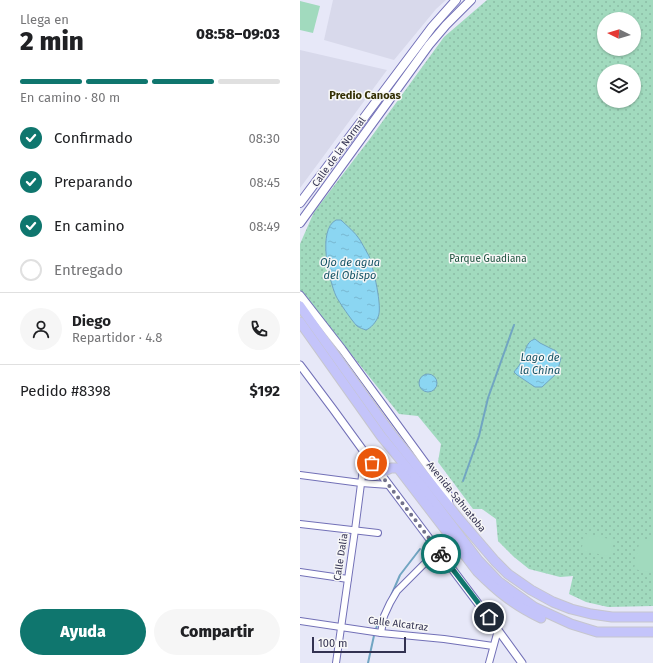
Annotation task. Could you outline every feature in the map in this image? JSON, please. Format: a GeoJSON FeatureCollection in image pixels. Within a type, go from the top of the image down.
{"type":"FeatureCollection","features":[{"type":"Feature","properties":{"kind":"main road","name":"Calle de la Normal"},"geometry":{"type":"LineString","coordinates":[[300,203],[432,27],[456,0]]}},
{"type":"Feature","properties":{"kind":"main road","name":"Calle de la Normal"},"geometry":{"type":"LineString","coordinates":[[300,223],[429,44],[471,0]]}},
{"type":"Feature","properties":{"kind":"main road","name":"Avenida Sahuatoba"},"geometry":{"type":"LineString","coordinates":[[300,306],[418,481],[478,560],[499,582],[539,610],[571,624],[597,632],[653,632]]}},
{"type":"Feature","properties":{"kind":"main road","name":"Avenida Sahuatoba"},"geometry":{"type":"LineString","coordinates":[[300,322],[385,433],[495,561],[508,574],[531,590],[571,610],[612,617],[653,617]]}},
{"type":"Feature","properties":{"kind":"main road"},"geometry":{"type":"LineString","coordinates":[[380,473],[391,468],[398,468],[477,571],[490,585],[505,597],[524,610],[570,630],[582,633],[597,632]]}},
{"type":"Feature","properties":{"kind":"street"},"geometry":{"type":"LineString","coordinates":[[300,295],[342,349],[448,494],[449,506]]}},
{"type":"Feature","properties":{"kind":"street"},"geometry":{"type":"LineString","coordinates":[[300,365],[522,663]]}},
{"type":"Feature","properties":{"kind":"street","name":"Calle Dalia"},"geometry":{"type":"LineString","coordinates":[[336,663],[356,530],[365,453]]}},
{"type":"Feature","properties":{"kind":"street"},"geometry":{"type":"LineString","coordinates":[[300,475],[389,485]]}},
{"type":"Feature","properties":{"kind":"street"},"geometry":{"type":"LineString","coordinates":[[300,524],[378,533]]}},
{"type":"Feature","properties":{"kind":"street"},"geometry":{"type":"LineString","coordinates":[[381,633],[384,616],[397,591],[426,562],[434,544]]}},
{"type":"Feature","properties":{"kind":"street"},"geometry":{"type":"LineString","coordinates":[[300,572],[348,579]]}},
{"type":"Feature","properties":{"kind":"street","name":"Calle Alcatraz"},"geometry":{"type":"LineString","coordinates":[[300,621],[381,633],[444,639],[494,646]]}},
{"type":"Feature","properties":{"kind":"street"},"geometry":{"type":"LineString","coordinates":[[489,663],[498,630]]}},
{"type":"Feature","properties":{"kind":"shaded area"},"geometry":{"type":"Polygon","coordinates":[[[333,0],[446,0],[436,9],[394,60],[324,40],[333,0]]]}},
{"type":"Feature","properties":{"kind":"shaded area"},"geometry":{"type":"Polygon","coordinates":[[[300,50],[387,70],[300,188],[300,50]]]}},
{"type":"Feature","properties":{"kind":"green space","name":"Parque Guadiana"},"geometry":{"type":"Polygon","coordinates":[[[487,0],[653,0],[653,606],[608,607],[586,602],[569,594],[573,576],[560,577],[529,569],[514,557],[498,541],[496,519],[482,509],[473,509],[438,462],[441,444],[418,416],[399,414],[300,290],[300,244],[314,212],[369,140],[444,37],[487,0]]]}},
{"type":"Feature","properties":{"kind":"green space"},"geometry":{"type":"Polygon","coordinates":[[[300,1],[320,6],[313,33],[300,30],[300,1]]]}},
{"type":"Feature","properties":{"kind":"green space"},"geometry":{"type":"Polygon","coordinates":[[[585,534],[614,540],[610,556],[581,551],[585,534]]]}},
{"type":"Feature","properties":{"kind":"green space"},"geometry":{"type":"Polygon","coordinates":[[[640,539],[653,541],[653,573],[634,569],[640,539]]]}},
{"type":"Feature","properties":{"kind":"water","name":"Ojo de agua del Obispo"},"geometry":{"type":"Polygon","coordinates":[[[336,220],[341,220],[358,237],[369,256],[373,269],[377,287],[379,312],[375,323],[366,330],[357,326],[352,320],[336,296],[330,279],[326,256],[327,234],[330,225],[336,220]]]}},
{"type":"Feature","properties":{"kind":"water","name":"Lago de la China"},"geometry":{"type":"Polygon","coordinates":[[[535,339],[556,351],[561,358],[557,373],[542,387],[535,387],[514,372],[520,365],[527,346],[535,339]]]}},
{"type":"Feature","properties":{"kind":"water"},"geometry":{"type":"Polygon","coordinates":[[[424,374],[432,374],[437,379],[435,390],[432,392],[424,392],[419,387],[419,379],[424,374]]]}},
{"type":"Feature","properties":{"kind":"waterway"},"geometry":{"type":"LineString","coordinates":[[463,481],[479,436],[488,398],[514,325]]}},
{"type":"Feature","properties":{"kind":"waterway"},"geometry":{"type":"LineString","coordinates":[[390,598],[400,575],[420,549]]}},
{"type":"Feature","properties":{"kind":"waterway"},"geometry":{"type":"LineString","coordinates":[[368,663],[375,631],[381,616]]}},
{"type":"Feature","properties":{"kind":"way so far"},"geometry":{"type":"LineString","coordinates":[[372,463],[441,554]]}},
{"type":"Feature","properties":{"kind":"district","name":"Predio Canoas"},"geometry":{"type":"Point","coordinates":[365,95]}},
{"type":"Feature","properties":{"kind":"route"},"geometry":{"type":"LineString","coordinates":[[441,554],[489,617]]}}]}
